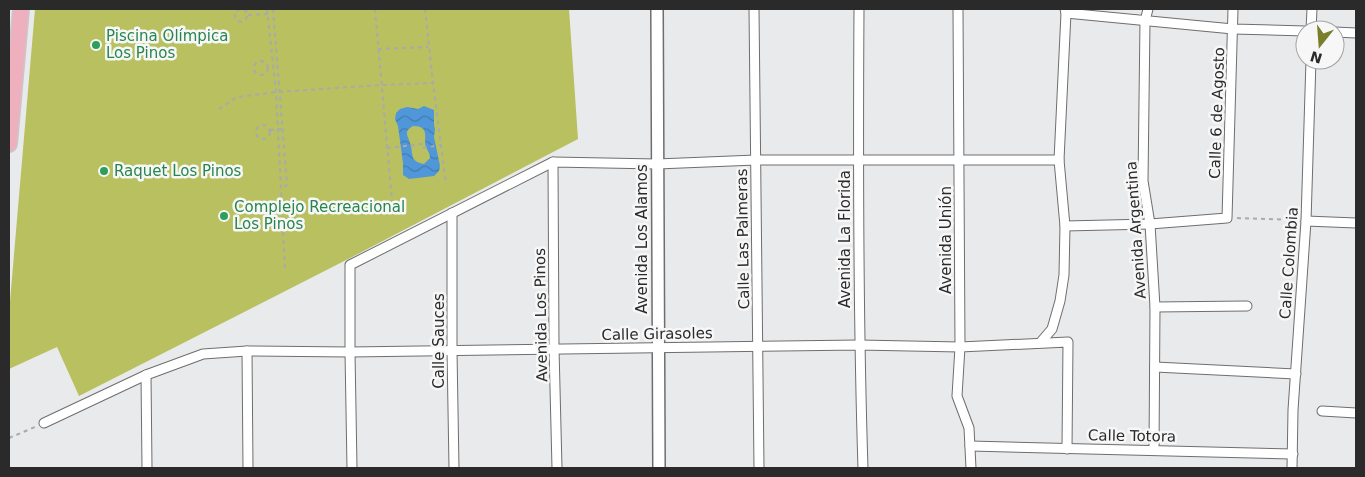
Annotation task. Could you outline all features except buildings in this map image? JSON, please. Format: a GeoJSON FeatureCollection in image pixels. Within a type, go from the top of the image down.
{"type":"FeatureCollection","features":[{"type":"Feature","properties":{"kind":"main road"},"geometry":{"type":"LineString","coordinates":[[9,144],[22,9]]}},
{"type":"Feature","properties":{"kind":"street","name":"Avenida Los Alamos"},"geometry":{"type":"LineString","coordinates":[[657,9],[659,468]]}},
{"type":"Feature","properties":{"kind":"street","name":"Calle Las Palmeras"},"geometry":{"type":"LineString","coordinates":[[754,9],[760,468]]}},
{"type":"Feature","properties":{"kind":"street","name":"Avenida La Florida"},"geometry":{"type":"LineString","coordinates":[[859,9],[859,345],[862,468]]}},
{"type":"Feature","properties":{"kind":"street","name":"Avenida Unión"},"geometry":{"type":"LineString","coordinates":[[958,9],[960,347],[957,396],[969,428],[970,468]]}},
{"type":"Feature","properties":{"kind":"street","name":"Avenida Argentina"},"geometry":{"type":"LineString","coordinates":[[1148,9],[1145,21],[1143,181],[1150,224],[1155,306],[1154,450]]}},
{"type":"Feature","properties":{"kind":"street","name":"Calle 6 de Agosto"},"geometry":{"type":"LineString","coordinates":[[1227,218],[1233,9]]}},
{"type":"Feature","properties":{"kind":"street"},"geometry":{"type":"LineString","coordinates":[[1040,343],[1052,329],[1060,301],[1064,275],[1065,226],[1059,160],[1065,11],[1233,30],[1295,31]]}},
{"type":"Feature","properties":{"kind":"street","name":"Calle Colombia"},"geometry":{"type":"LineString","coordinates":[[1292,468],[1293,410],[1306,221],[1311,70]]}},
{"type":"Feature","properties":{"kind":"street"},"geometry":{"type":"LineString","coordinates":[[352,468],[350,265],[553,162],[657,164],[756,160],[1059,160]]}},
{"type":"Feature","properties":{"kind":"street","name":"Avenida Los Pinos"},"geometry":{"type":"LineString","coordinates":[[553,162],[557,468]]}},
{"type":"Feature","properties":{"kind":"street","name":"Calle Sauces"},"geometry":{"type":"LineString","coordinates":[[452,213],[454,468]]}},
{"type":"Feature","properties":{"kind":"street"},"geometry":{"type":"LineString","coordinates":[[1065,226],[1150,224],[1227,218]]}},
{"type":"Feature","properties":{"kind":"street"},"geometry":{"type":"LineString","coordinates":[[1306,221],[1356,223]]}},
{"type":"Feature","properties":{"kind":"street"},"geometry":{"type":"LineString","coordinates":[[1155,306],[1247,306]]}},
{"type":"Feature","properties":{"kind":"street","name":"Calle Girasoles"},"geometry":{"type":"LineString","coordinates":[[44,423],[146,376],[203,354],[247,351],[452,351],[859,345],[960,347],[1068,342],[1067,449]]}},
{"type":"Feature","properties":{"kind":"street"},"geometry":{"type":"LineString","coordinates":[[247,351],[248,468]]}},
{"type":"Feature","properties":{"kind":"street"},"geometry":{"type":"LineString","coordinates":[[1155,367],[1296,374]]}},
{"type":"Feature","properties":{"kind":"street"},"geometry":{"type":"LineString","coordinates":[[146,376],[147,468]]}},
{"type":"Feature","properties":{"kind":"street"},"geometry":{"type":"LineString","coordinates":[[1322,411],[1356,413]]}},
{"type":"Feature","properties":{"kind":"street","name":"Calle Totora"},"geometry":{"type":"LineString","coordinates":[[970,446],[1293,454]]}},
{"type":"Feature","properties":{"kind":"path"},"geometry":{"type":"LineString","coordinates":[[241,9],[246,11],[248,15],[243,22],[237,20],[235,12],[241,9]]}},
{"type":"Feature","properties":{"kind":"path"},"geometry":{"type":"LineString","coordinates":[[267,9],[276,92],[286,270]]}},
{"type":"Feature","properties":{"kind":"path"},"geometry":{"type":"LineString","coordinates":[[273,9],[287,185],[281,188]]}},
{"type":"Feature","properties":{"kind":"path"},"geometry":{"type":"LineString","coordinates":[[375,9],[393,212]]}},
{"type":"Feature","properties":{"kind":"path"},"geometry":{"type":"LineString","coordinates":[[425,9],[428,47],[446,184]]}},
{"type":"Feature","properties":{"kind":"path"},"geometry":{"type":"LineString","coordinates":[[248,15],[268,14]]}},
{"type":"Feature","properties":{"kind":"path"},"geometry":{"type":"LineString","coordinates":[[378,50],[428,47]]}},
{"type":"Feature","properties":{"kind":"path"},"geometry":{"type":"LineString","coordinates":[[268,67],[267,72],[261,74],[256,71],[255,67],[257,63],[263,61],[268,67],[273,68]]}},
{"type":"Feature","properties":{"kind":"path"},"geometry":{"type":"LineString","coordinates":[[219,109],[237,97],[276,92],[433,83]]}},
{"type":"Feature","properties":{"kind":"path"},"geometry":{"type":"LineString","coordinates":[[270,130],[269,136],[265,138],[259,137],[257,133],[258,128],[261,126],[265,126],[270,130],[283,129]]}},
{"type":"Feature","properties":{"kind":"path"},"geometry":{"type":"LineString","coordinates":[[387,148],[422,144],[422,148],[441,145]]}},
{"type":"Feature","properties":{"kind":"path"},"geometry":{"type":"LineString","coordinates":[[1227,218],[1306,221]]}},
{"type":"Feature","properties":{"kind":"path"},"geometry":{"type":"LineString","coordinates":[[9,438],[44,423]]}},
{"type":"Feature","properties":{"kind":"green space","name":"Complejo Recreacional Los Pinos"},"geometry":{"type":"Polygon","coordinates":[[[35,9],[569,9],[578,139],[79,396],[57,347],[9,369],[9,313],[35,9]]]}},
{"type":"Feature","properties":{"kind":"water"},"geometry":{"type":"Polygon","coordinates":[[[424,106],[434,110],[434,137],[440,166],[439,171],[434,176],[409,179],[403,175],[398,126],[395,119],[396,113],[400,109],[407,107],[418,109],[424,106]],[[413,126],[408,130],[407,134],[414,159],[424,164],[430,156],[425,144],[424,131],[419,127],[413,126]]]}},
{"type":"Feature","properties":{"kind":"place","name":"Piscina Olímpica Los Pinos"},"geometry":{"type":"Point","coordinates":[96,45]}},
{"type":"Feature","properties":{"kind":"place","name":"Raquet Los Pinos"},"geometry":{"type":"Point","coordinates":[104,171]}},
{"type":"Feature","properties":{"kind":"place","name":"Complejo Recreacional Los Pinos"},"geometry":{"type":"Point","coordinates":[224,216]}}]}
